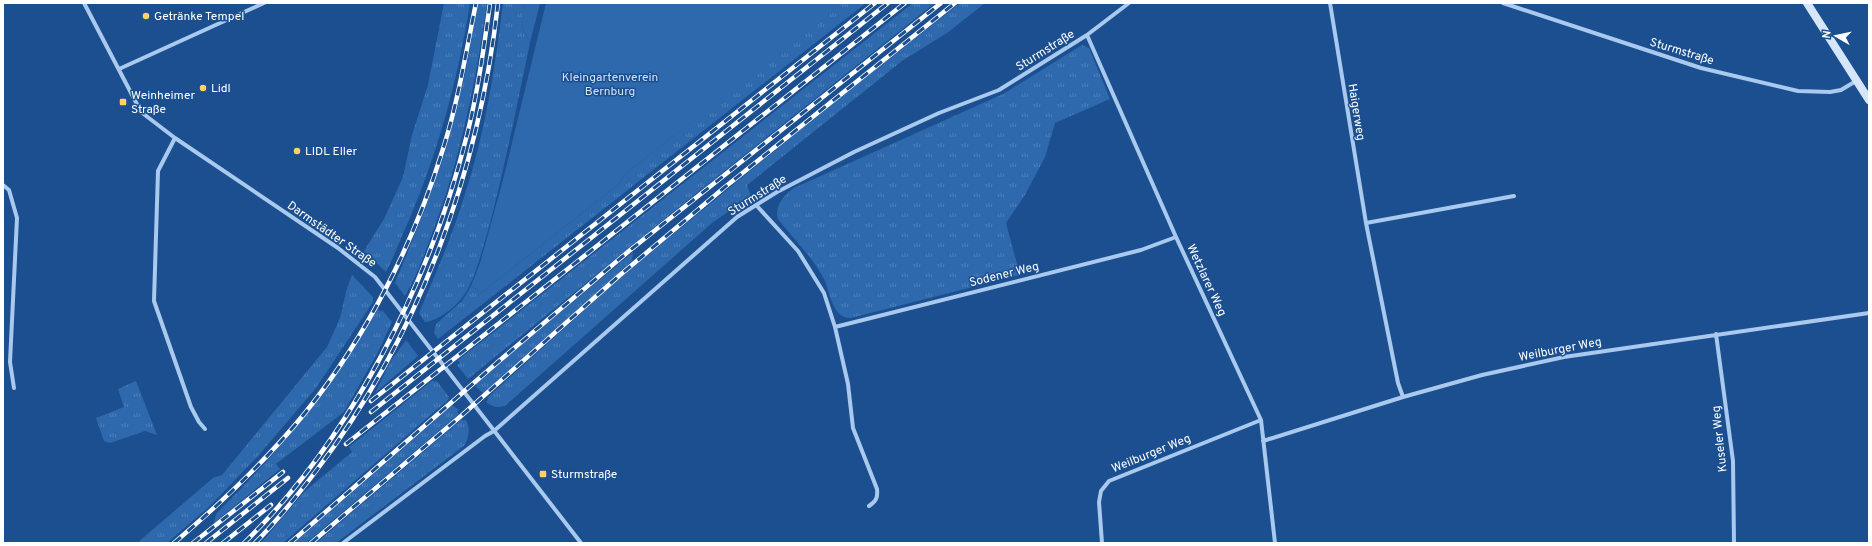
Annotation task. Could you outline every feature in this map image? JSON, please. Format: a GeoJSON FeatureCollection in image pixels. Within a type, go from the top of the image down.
{"type":"FeatureCollection","features":[{"type":"Feature","properties":{"kind":"main road"},"geometry":{"type":"LineString","coordinates":[[1807,3],[1869,100]]}},
{"type":"Feature","properties":{"kind":"street"},"geometry":{"type":"LineString","coordinates":[[84,3],[120,69],[132,98],[141,112],[175,138],[158,170],[154,301],[191,407],[199,422],[205,429]]}},
{"type":"Feature","properties":{"kind":"street"},"geometry":{"type":"LineString","coordinates":[[120,69],[264,3]]}},
{"type":"Feature","properties":{"kind":"street","name":"Sturmstraße"},"geometry":{"type":"LineString","coordinates":[[344,543],[485,436],[494,431],[737,217],[757,206],[777,192],[854,152],[939,113],[999,90],[1087,35],[1129,3]]}},
{"type":"Feature","properties":{"kind":"street","name":"Haigerweg"},"geometry":{"type":"LineString","coordinates":[[1330,3],[1366,223],[1398,383],[1403,397]]}},
{"type":"Feature","properties":{"kind":"street","name":"Sturmstraße"},"geometry":{"type":"LineString","coordinates":[[1503,3],[1701,68],[1798,91],[1830,92],[1840,90],[1857,80]]}},
{"type":"Feature","properties":{"kind":"street","name":"Wetzlarer Weg"},"geometry":{"type":"LineString","coordinates":[[1087,35],[1176,237],[1261,420],[1275,543]]}},
{"type":"Feature","properties":{"kind":"street","name":"Darmstädter Straße"},"geometry":{"type":"LineString","coordinates":[[175,138],[338,248],[375,277],[581,543]]}},
{"type":"Feature","properties":{"kind":"street"},"geometry":{"type":"LineString","coordinates":[[3,185],[9,190],[17,218],[10,362],[14,388]]}},
{"type":"Feature","properties":{"kind":"street"},"geometry":{"type":"LineString","coordinates":[[1366,223],[1514,196]]}},
{"type":"Feature","properties":{"kind":"street"},"geometry":{"type":"LineString","coordinates":[[757,206],[798,251],[815,276],[824,293],[835,327],[848,384],[853,428],[877,489],[878,497],[875,502],[869,506]]}},
{"type":"Feature","properties":{"kind":"street","name":"Sodener Weg"},"geometry":{"type":"LineString","coordinates":[[835,327],[1141,250],[1176,237]]}},
{"type":"Feature","properties":{"kind":"street","name":"Weilburger Weg"},"geometry":{"type":"LineString","coordinates":[[1263,441],[1403,397],[1482,375],[1564,357],[1869,313]]}},
{"type":"Feature","properties":{"kind":"street","name":"Kuseler Weg"},"geometry":{"type":"LineString","coordinates":[[1716,334],[1733,461],[1734,543]]}},
{"type":"Feature","properties":{"kind":"street","name":"Weilburger Weg"},"geometry":{"type":"LineString","coordinates":[[1102,543],[1099,502],[1101,490],[1109,481],[1261,420]]}},
{"type":"Feature","properties":{"kind":"green space"},"geometry":{"type":"Polygon","coordinates":[[[444,3],[470,3],[453,89],[437,145],[427,173],[392,261],[386,272],[364,251],[384,219],[403,177],[412,135],[428,85],[444,3]]]}},
{"type":"Feature","properties":{"kind":"green space"},"geometry":{"type":"Polygon","coordinates":[[[478,3],[487,3],[478,61],[459,147],[452,175],[430,239],[417,272],[405,296],[395,283],[425,209],[446,149],[465,74],[478,3]]]}},
{"type":"Feature","properties":{"kind":"green space"},"geometry":{"type":"Polygon","coordinates":[[[503,3],[525,3],[522,27],[530,43],[495,204],[479,262],[468,288],[461,299],[452,308],[436,319],[425,322],[419,313],[454,227],[478,149],[493,77],[503,3]]]}},
{"type":"Feature","properties":{"kind":"green space"},"geometry":{"type":"Polygon","coordinates":[[[525,3],[540,3],[530,43],[522,27],[525,3]]]}},
{"type":"Feature","properties":{"kind":"green space","name":"Kleingartenverein Bernburg"},"geometry":{"type":"Polygon","coordinates":[[[546,3],[831,3],[832,13],[625,174],[619,184],[481,293],[471,286],[480,263],[503,180],[546,3]]]}},
{"type":"Feature","properties":{"kind":"green space"},"geometry":{"type":"Polygon","coordinates":[[[831,3],[866,3],[438,339],[434,333],[436,324],[462,301],[471,286],[481,293],[619,184],[625,174],[831,13],[831,3]]]}},
{"type":"Feature","properties":{"kind":"green space"},"geometry":{"type":"Polygon","coordinates":[[[913,3],[935,3],[688,200],[468,379],[457,365],[460,363],[458,360],[913,3]]]}},
{"type":"Feature","properties":{"kind":"green space"},"geometry":{"type":"Polygon","coordinates":[[[960,3],[985,3],[947,33],[902,61],[747,185],[751,196],[712,223],[505,406],[495,407],[486,402],[488,400],[487,398],[622,276],[839,98],[960,3]]]}},
{"type":"Feature","properties":{"kind":"green space"},"geometry":{"type":"Polygon","coordinates":[[[1082,45],[1089,48],[1110,99],[1055,123],[1045,157],[1025,195],[1006,223],[1020,275],[851,318],[840,314],[833,304],[825,281],[820,272],[809,256],[778,219],[777,210],[783,197],[794,188],[1003,94],[1082,45]]]}},
{"type":"Feature","properties":{"kind":"green space"},"geometry":{"type":"Polygon","coordinates":[[[633,252],[632,261],[483,393],[476,387],[477,386],[475,383],[633,252]]]}},
{"type":"Feature","properties":{"kind":"green space"},"geometry":{"type":"Polygon","coordinates":[[[352,275],[373,297],[373,302],[316,388],[258,456],[210,506],[167,543],[137,543],[213,478],[222,475],[327,347],[340,318],[347,288],[352,275]]]}},
{"type":"Feature","properties":{"kind":"green space"},"geometry":{"type":"Polygon","coordinates":[[[378,309],[381,312],[382,310],[392,322],[378,352],[344,412],[276,464],[280,469],[214,523],[216,514],[300,423],[339,370],[378,309]]]}},
{"type":"Feature","properties":{"kind":"green space"},"geometry":{"type":"Polygon","coordinates":[[[406,340],[418,356],[375,393],[390,362],[406,340]]]}},
{"type":"Feature","properties":{"kind":"green space"},"geometry":{"type":"Polygon","coordinates":[[[433,380],[435,382],[437,381],[449,397],[448,400],[283,543],[261,543],[305,491],[352,452],[349,447],[433,380]]]}},
{"type":"Feature","properties":{"kind":"green space"},"geometry":{"type":"Polygon","coordinates":[[[136,381],[157,435],[145,431],[110,443],[104,441],[96,418],[124,407],[118,389],[136,381]]]}},
{"type":"Feature","properties":{"kind":"green space"},"geometry":{"type":"Polygon","coordinates":[[[452,405],[459,410],[457,412],[459,414],[306,543],[294,543],[452,405]]]}},
{"type":"Feature","properties":{"kind":"green space"},"geometry":{"type":"Polygon","coordinates":[[[462,419],[464,421],[465,419],[469,429],[465,445],[336,543],[316,543],[462,419]]]}},
{"type":"Feature","properties":{"kind":"railway"},"geometry":{"type":"LineString","coordinates":[[174,543],[209,513],[275,448],[290,431],[328,383],[368,320],[403,254],[418,219],[443,149],[453,113],[476,3]]}},
{"type":"Feature","properties":{"kind":"railway"},"geometry":{"type":"LineString","coordinates":[[244,543],[283,501],[319,455],[353,406],[382,354],[409,300],[432,245],[452,190],[467,135],[478,86],[490,3]]}},
{"type":"Feature","properties":{"kind":"railway"},"geometry":{"type":"LineString","coordinates":[[255,543],[302,490],[353,419],[385,365],[414,308],[438,250],[459,190],[476,128],[489,66],[498,3]]}},
{"type":"Feature","properties":{"kind":"railway"},"geometry":{"type":"LineString","coordinates":[[371,401],[875,3]]}},
{"type":"Feature","properties":{"kind":"railway"},"geometry":{"type":"LineString","coordinates":[[371,412],[888,3]]}},
{"type":"Feature","properties":{"kind":"railway"},"geometry":{"type":"LineString","coordinates":[[346,444],[905,3]]}},
{"type":"Feature","properties":{"kind":"railway"},"geometry":{"type":"LineString","coordinates":[[290,543],[499,361],[629,251],[941,3]]}},
{"type":"Feature","properties":{"kind":"railway"},"geometry":{"type":"LineString","coordinates":[[311,543],[461,416],[620,275],[725,187],[955,3]]}},
{"type":"Feature","properties":{"kind":"railway"},"geometry":{"type":"LineString","coordinates":[[193,543],[283,472]]}},
{"type":"Feature","properties":{"kind":"railway"},"geometry":{"type":"LineString","coordinates":[[206,543],[288,478]]}},
{"type":"Feature","properties":{"kind":"railway"},"geometry":{"type":"LineString","coordinates":[[223,543],[271,505]]}},
{"type":"Feature","properties":{"kind":"place","name":"Getränke Tempel"},"geometry":{"type":"Point","coordinates":[146,16]}},
{"type":"Feature","properties":{"kind":"place","name":"Lidl"},"geometry":{"type":"Point","coordinates":[203,88]}},
{"type":"Feature","properties":{"kind":"place","name":"Weinheimer Straße"},"geometry":{"type":"Point","coordinates":[123,102]}},
{"type":"Feature","properties":{"kind":"place","name":"LIDL Eller"},"geometry":{"type":"Point","coordinates":[297,151]}},
{"type":"Feature","properties":{"kind":"place","name":"Sturmstraße"},"geometry":{"type":"Point","coordinates":[543,474]}}]}
